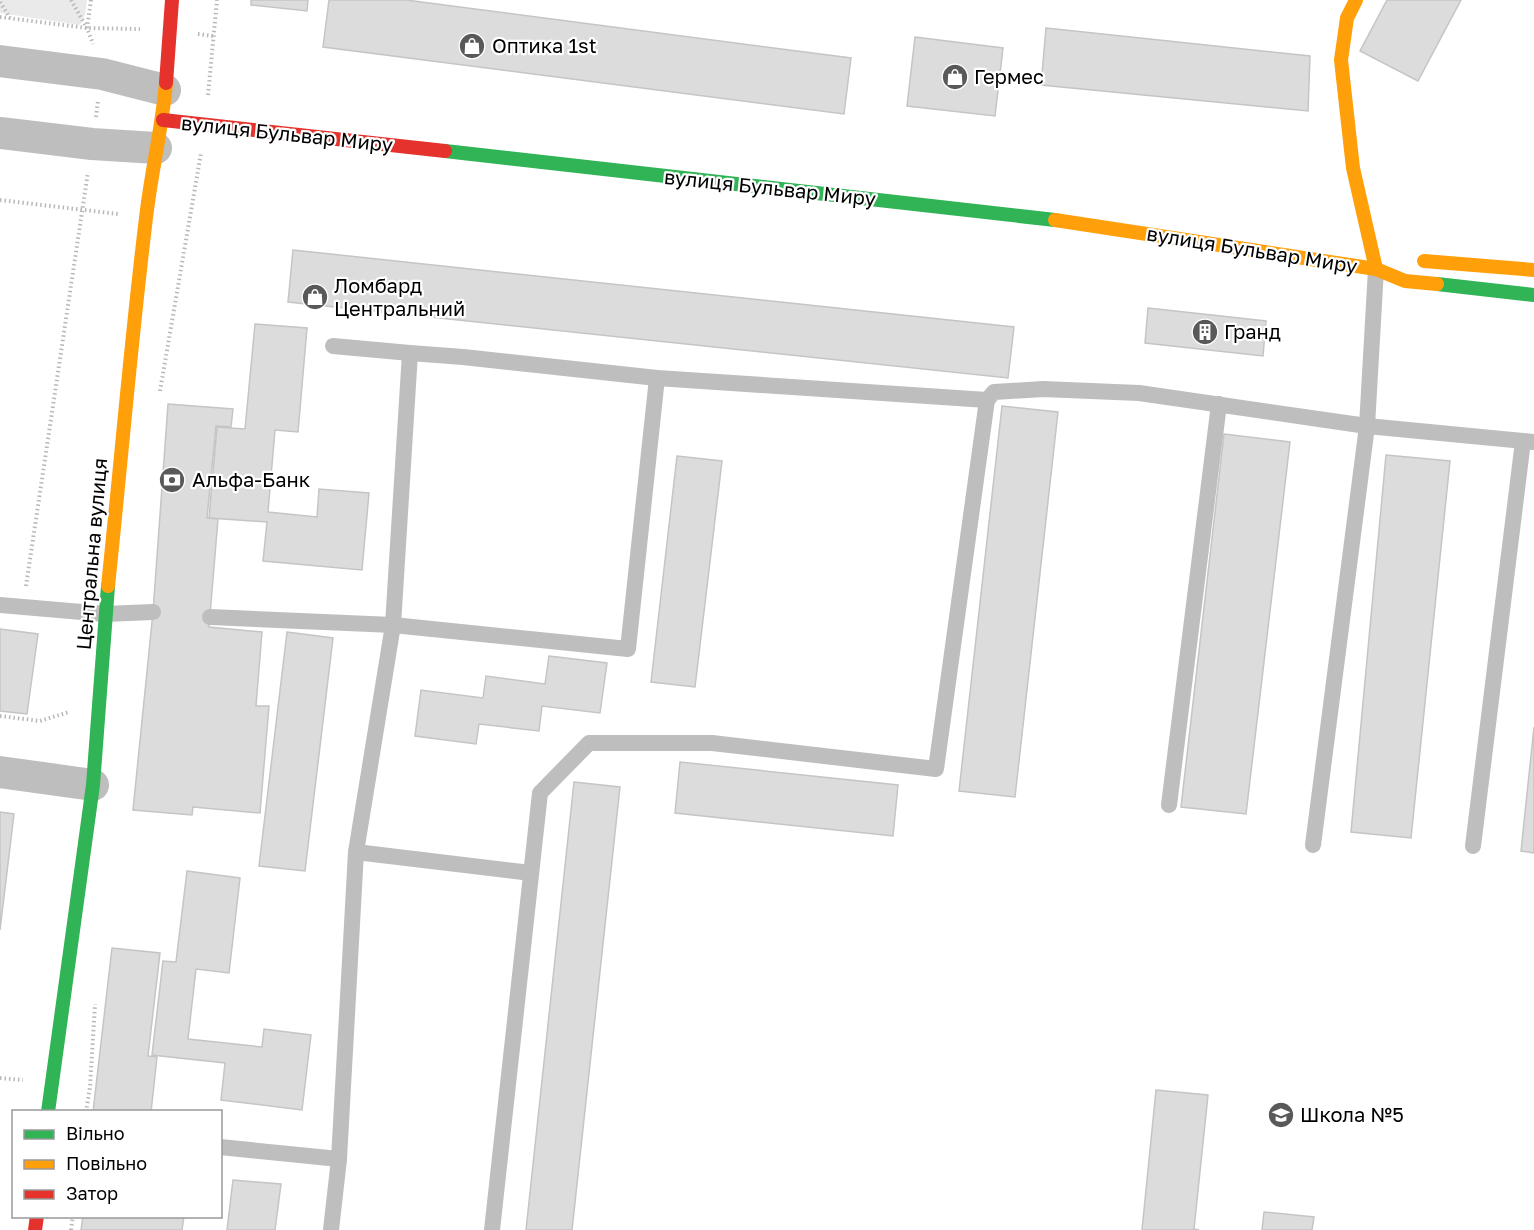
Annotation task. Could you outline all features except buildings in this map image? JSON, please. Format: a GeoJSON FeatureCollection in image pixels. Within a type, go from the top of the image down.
{"type":"FeatureCollection","features":[{"type":"Feature","properties":{"kind":"street","name":"Центральна вулиця"},"geometry":{"type":"LineString","coordinates":[[48,1110],[93,785],[105,614],[146,217],[162,119],[172,0]]}},
{"type":"Feature","properties":{"kind":"street"},"geometry":{"type":"LineString","coordinates":[[1356,0],[1347,18],[1341,60],[1353,168],[1376,269]]}},
{"type":"Feature","properties":{"kind":"street","name":"вулиця Бульвар Миру"},"geometry":{"type":"LineString","coordinates":[[0,61],[102,74],[162,119]]}},
{"type":"Feature","properties":{"kind":"street","name":"вулиця Бульвар Миру"},"geometry":{"type":"LineString","coordinates":[[0,133],[92,144],[162,119],[1030,216],[1376,269],[1405,281],[1534,295]]}},
{"type":"Feature","properties":{"kind":"street","name":"вулиця Бульвар Миру"},"geometry":{"type":"LineString","coordinates":[[1376,269],[1403,261],[1534,270]]}},
{"type":"Feature","properties":{"kind":"street"},"geometry":{"type":"LineString","coordinates":[[0,772],[93,785]]}},
{"type":"Feature","properties":{"kind":"lane"},"geometry":{"type":"LineString","coordinates":[[1313,845],[1367,426],[1376,269]]}},
{"type":"Feature","properties":{"kind":"lane"},"geometry":{"type":"LineString","coordinates":[[333,346],[463,357],[657,378],[987,400]]}},
{"type":"Feature","properties":{"kind":"lane"},"geometry":{"type":"LineString","coordinates":[[331,1230],[339,1159],[356,852],[393,625],[410,353]]}},
{"type":"Feature","properties":{"kind":"lane"},"geometry":{"type":"LineString","coordinates":[[210,617],[393,625],[628,649],[657,378]]}},
{"type":"Feature","properties":{"kind":"lane"},"geometry":{"type":"LineString","coordinates":[[492,1230],[540,794],[589,743],[712,743],[936,769],[987,400],[994,392],[1043,390],[1139,393],[1367,426],[1529,441],[1473,846]]}},
{"type":"Feature","properties":{"kind":"lane"},"geometry":{"type":"LineString","coordinates":[[1169,805],[1219,404]]}},
{"type":"Feature","properties":{"kind":"lane"},"geometry":{"type":"LineString","coordinates":[[0,605],[105,614],[153,612]]}},
{"type":"Feature","properties":{"kind":"lane"},"geometry":{"type":"LineString","coordinates":[[356,852],[531,873]]}},
{"type":"Feature","properties":{"kind":"lane"},"geometry":{"type":"LineString","coordinates":[[222,1147],[339,1159]]}},
{"type":"Feature","properties":{"kind":"path"},"geometry":{"type":"LineString","coordinates":[[28,608],[26,588],[102,74],[87,28],[71,0]]}},
{"type":"Feature","properties":{"kind":"path"},"geometry":{"type":"LineString","coordinates":[[87,28],[91,0]]}},
{"type":"Feature","properties":{"kind":"path"},"geometry":{"type":"LineString","coordinates":[[159,398],[206,125],[217,0]]}},
{"type":"Feature","properties":{"kind":"path"},"geometry":{"type":"LineString","coordinates":[[0,2],[10,18]]}},
{"type":"Feature","properties":{"kind":"path"},"geometry":{"type":"LineString","coordinates":[[0,17],[87,28],[169,29],[213,36]]}},
{"type":"Feature","properties":{"kind":"path"},"geometry":{"type":"LineString","coordinates":[[0,200],[146,217]]}},
{"type":"Feature","properties":{"kind":"path"},"geometry":{"type":"LineString","coordinates":[[0,716],[40,721],[69,712],[99,711]]}},
{"type":"Feature","properties":{"kind":"path"},"geometry":{"type":"LineString","coordinates":[[86,1110],[96,999]]}},
{"type":"Feature","properties":{"kind":"shaded area"},"geometry":{"type":"Polygon","coordinates":[[[0,0],[87,0],[85,15],[80,25],[0,13],[0,0]]]}},
{"type":"Feature","properties":{"kind":"traffic: fast"},"geometry":{"type":"LineString","coordinates":[[445,151],[1055,220]]}},
{"type":"Feature","properties":{"kind":"traffic: fast"},"geometry":{"type":"LineString","coordinates":[[1437,284],[1534,295]]}},
{"type":"Feature","properties":{"kind":"traffic: fast"},"geometry":{"type":"LineString","coordinates":[[48,1110],[93,785],[108,586]]}},
{"type":"Feature","properties":{"kind":"traffic: slow"},"geometry":{"type":"LineString","coordinates":[[1356,0],[1347,18],[1341,60],[1353,168],[1376,269]]}},
{"type":"Feature","properties":{"kind":"traffic: slow"},"geometry":{"type":"LineString","coordinates":[[108,586],[148,201],[166,83]]}},
{"type":"Feature","properties":{"kind":"traffic: slow"},"geometry":{"type":"LineString","coordinates":[[1055,220],[1376,269],[1405,281],[1437,284]]}},
{"type":"Feature","properties":{"kind":"traffic: slow"},"geometry":{"type":"LineString","coordinates":[[1424,261],[1534,270]]}},
{"type":"Feature","properties":{"kind":"traffic: jam"},"geometry":{"type":"LineString","coordinates":[[166,83],[172,0]]}},
{"type":"Feature","properties":{"kind":"traffic: jam"},"geometry":{"type":"LineString","coordinates":[[163,120],[445,151]]}},
{"type":"Feature","properties":{"kind":"traffic: jam"},"geometry":{"type":"LineString","coordinates":[[35,1230],[37,1218]]}},
{"type":"Feature","properties":{"kind":"place","name":"Оптика 1st"},"geometry":{"type":"Point","coordinates":[472,46]}},
{"type":"Feature","properties":{"kind":"place","name":"Гермес"},"geometry":{"type":"Point","coordinates":[955,77]}},
{"type":"Feature","properties":{"kind":"place","name":"Ломбард Центральний"},"geometry":{"type":"Point","coordinates":[315,297]}},
{"type":"Feature","properties":{"kind":"place","name":"Гранд"},"geometry":{"type":"Point","coordinates":[1205,332]}},
{"type":"Feature","properties":{"kind":"place","name":"Альфа-Банк"},"geometry":{"type":"Point","coordinates":[172,480]}},
{"type":"Feature","properties":{"kind":"place","name":"Школа №5"},"geometry":{"type":"Point","coordinates":[1281,1115]}}]}
